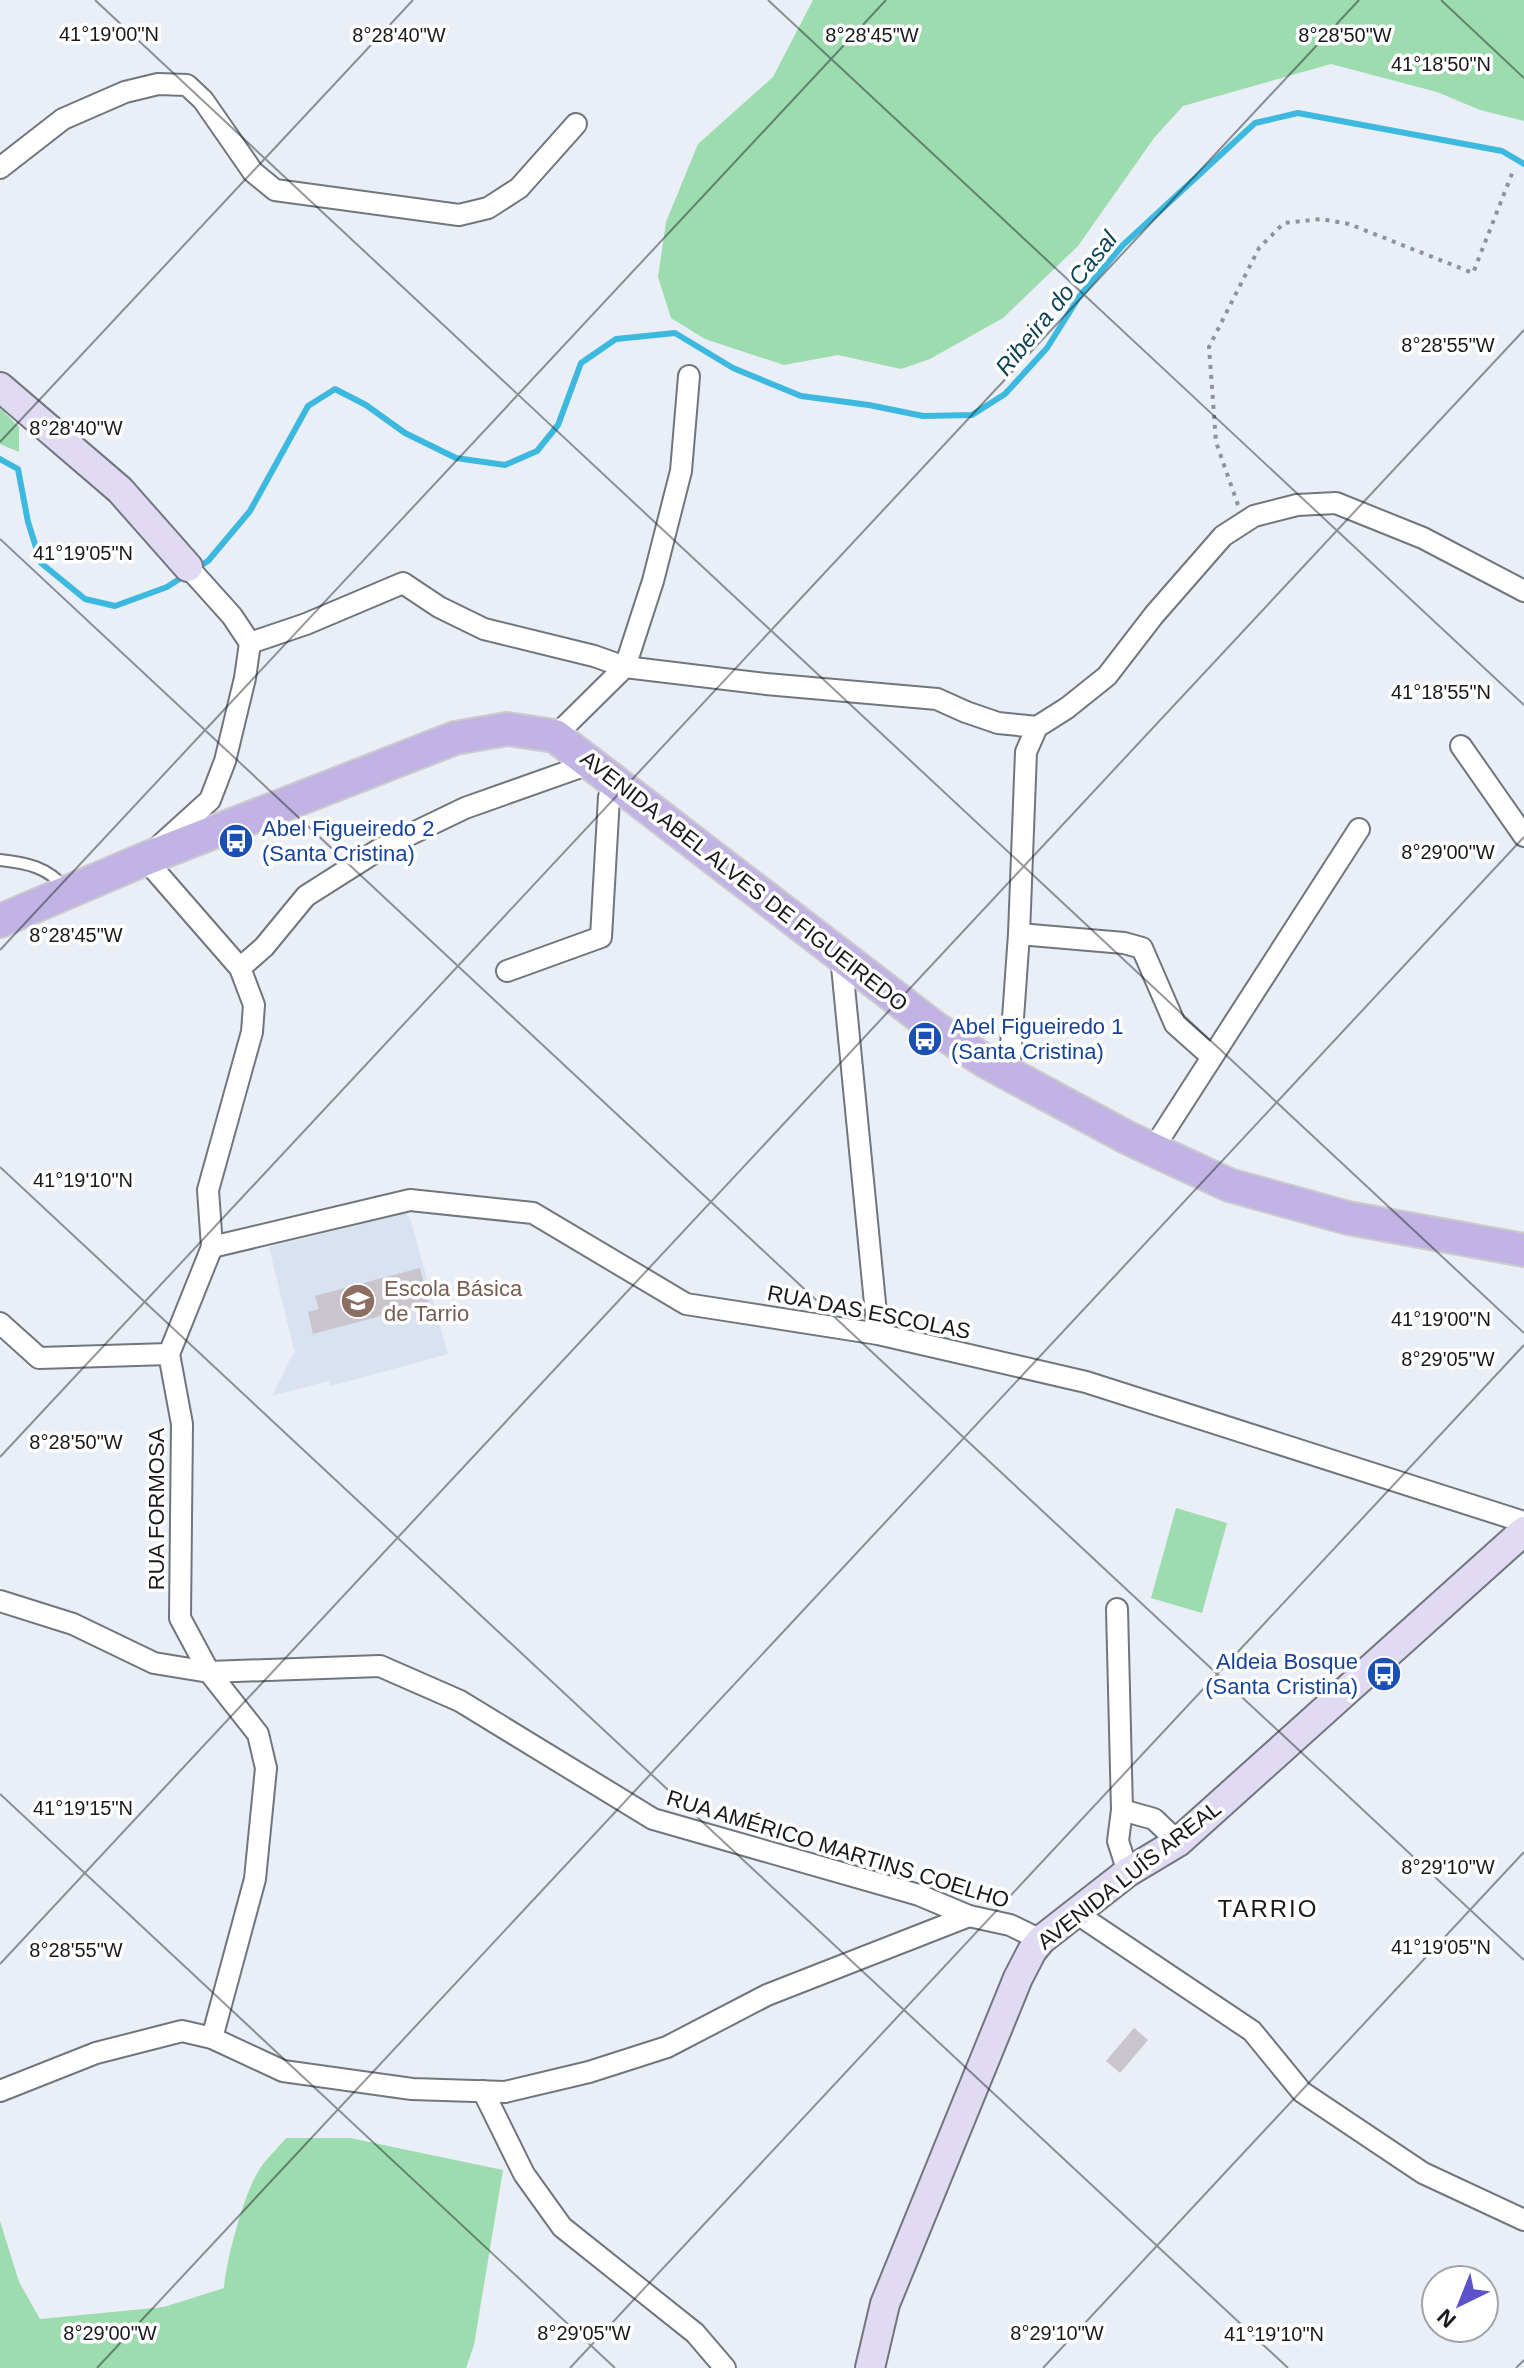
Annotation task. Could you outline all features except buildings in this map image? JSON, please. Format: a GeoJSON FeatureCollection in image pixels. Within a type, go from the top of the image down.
{"type":"FeatureCollection","features":[{"type":"Feature","properties":{"kind":"main road","name":"AVENIDA ABEL ALVES DE FIGUEIREDO"},"geometry":{"type":"LineString","coordinates":[[0,921],[67,890],[455,738],[507,729],[555,736],[935,1028],[1009,1074],[1229,1185],[1333,1214],[1524,1250]]}},
{"type":"Feature","properties":{"kind":"street"},"geometry":{"type":"LineString","coordinates":[[0,168],[63,119],[125,92],[158,84],[187,85],[203,100],[253,172],[275,190],[459,215],[488,208],[519,188],[576,124]]}},
{"type":"Feature","properties":{"kind":"street"},"geometry":{"type":"LineString","coordinates":[[555,736],[625,667],[653,581],[681,471],[689,376]]}},
{"type":"Feature","properties":{"kind":"street"},"geometry":{"type":"LineString","coordinates":[[0,387],[120,490],[232,616],[250,643],[225,761],[210,800],[145,859],[240,968],[254,1005],[252,1032],[208,1190],[212,1247],[169,1354],[39,1358],[0,1323]]}},
{"type":"Feature","properties":{"kind":"street"},"geometry":{"type":"LineString","coordinates":[[1009,1074],[1019,934],[1026,752],[1037,727],[1107,676],[1154,615],[1223,536],[1254,516],[1297,505],[1336,503],[1423,538],[1524,591]]}},
{"type":"Feature","properties":{"kind":"street"},"geometry":{"type":"LineString","coordinates":[[250,643],[306,624],[403,583],[439,607],[484,629],[594,656],[625,667],[766,684],[937,699],[998,723],[1037,727]]}},
{"type":"Feature","properties":{"kind":"street"},"geometry":{"type":"LineString","coordinates":[[1461,746],[1524,836]]}},
{"type":"Feature","properties":{"kind":"street"},"geometry":{"type":"LineString","coordinates":[[240,968],[264,947],[306,896],[380,849],[465,808],[592,763]]}},
{"type":"Feature","properties":{"kind":"street"},"geometry":{"type":"LineString","coordinates":[[507,971],[601,937],[609,797],[619,784]]}},
{"type":"Feature","properties":{"kind":"street"},"geometry":{"type":"LineString","coordinates":[[1153,1149],[1359,829]]}},
{"type":"Feature","properties":{"kind":"street"},"geometry":{"type":"LineString","coordinates":[[1019,934],[1124,943],[1142,948],[1175,1024],[1212,1057]]}},
{"type":"Feature","properties":{"kind":"street"},"geometry":{"type":"LineString","coordinates":[[841,956],[878,1334]]}},
{"type":"Feature","properties":{"kind":"street","name":"RUA DAS ESCOLAS"},"geometry":{"type":"LineString","coordinates":[[212,1247],[410,1200],[533,1213],[686,1304],[878,1334],[1086,1382],[1524,1522]]}},
{"type":"Feature","properties":{"kind":"street","name":"RUA FORMOSA"},"geometry":{"type":"LineString","coordinates":[[169,1354],[182,1424],[180,1618],[209,1672],[258,1734],[266,1768],[255,1879],[212,2038]]}},
{"type":"Feature","properties":{"kind":"street","name":"AVENIDA LUÍS AREAL"},"geometry":{"type":"LineString","coordinates":[[870,2368],[885,2304],[1018,1978],[1032,1951],[1041,1940],[1128,1872],[1178,1842],[1524,1531]]}},
{"type":"Feature","properties":{"kind":"street","name":"RUA AMÉRICO MARTINS COELHO"},"geometry":{"type":"LineString","coordinates":[[0,1601],[73,1624],[154,1663],[209,1672],[380,1666],[460,1701],[653,1819],[919,1895],[969,1916],[1010,1925],[1041,1940]]}},
{"type":"Feature","properties":{"kind":"street"},"geometry":{"type":"LineString","coordinates":[[1117,1609],[1122,1810],[1118,1841],[1128,1872]]}},
{"type":"Feature","properties":{"kind":"street"},"geometry":{"type":"LineString","coordinates":[[1122,1810],[1154,1819],[1178,1842]]}},
{"type":"Feature","properties":{"kind":"street"},"geometry":{"type":"LineString","coordinates":[[1076,1913],[1252,2031],[1302,2092],[1423,2173],[1524,2220]]}},
{"type":"Feature","properties":{"kind":"street"},"geometry":{"type":"LineString","coordinates":[[0,2091],[96,2053],[182,2031],[212,2038],[283,2071],[412,2089],[505,2092],[561,2079],[667,2047],[767,1995],[969,1916]]}},
{"type":"Feature","properties":{"kind":"street"},"geometry":{"type":"LineString","coordinates":[[483,2091],[524,2174],[562,2227],[695,2333],[725,2368]]}},
{"type":"Feature","properties":{"kind":"lane"},"geometry":{"type":"LineString","coordinates":[[0,860],[22,862],[45,870],[67,890]]}},
{"type":"Feature","properties":{"kind":"path"},"geometry":{"type":"LineString","coordinates":[[1244,522],[1216,442],[1209,347],[1259,248],[1284,223],[1321,219],[1349,224],[1473,273],[1513,171]]}},
{"type":"Feature","properties":{"kind":"shaded area","name":"Escola Básica de Tarrio"},"geometry":{"type":"Polygon","coordinates":[[[406,1213],[410,1218],[448,1354],[331,1386],[328,1381],[272,1396],[295,1354],[269,1247],[406,1213]]]}},
{"type":"Feature","properties":{"kind":"green space"},"geometry":{"type":"Polygon","coordinates":[[[813,0],[1524,0],[1524,121],[1480,110],[1437,92],[1331,64],[1183,106],[1154,138],[1078,246],[1003,318],[930,359],[901,369],[838,355],[784,365],[705,339],[671,318],[658,277],[666,222],[698,144],[773,77],[813,0]]]}},
{"type":"Feature","properties":{"kind":"green space"},"geometry":{"type":"Polygon","coordinates":[[[0,408],[19,427],[19,452],[0,444],[0,408]]]}},
{"type":"Feature","properties":{"kind":"green space"},"geometry":{"type":"Polygon","coordinates":[[[1176,1508],[1227,1523],[1202,1613],[1151,1598],[1176,1508]]]}},
{"type":"Feature","properties":{"kind":"green space"},"geometry":{"type":"Polygon","coordinates":[[[286,2138],[350,2138],[503,2170],[474,2345],[466,2368],[0,2368],[0,2221],[19,2282],[40,2319],[164,2307],[224,2288],[232,2243],[249,2191],[261,2167],[286,2138]]]}},
{"type":"Feature","properties":{"kind":"waterway","name":"Ribeira do Casal"},"geometry":{"type":"LineString","coordinates":[[197,568],[208,561],[250,511],[308,406],[335,389],[366,405],[405,433],[456,458],[505,465],[537,451],[558,425],[581,363],[616,339],[675,333],[733,368],[801,396],[923,416],[972,415],[1005,394],[1047,348],[1079,297],[1123,245],[1255,123],[1298,113],[1502,151],[1524,164]]}},
{"type":"Feature","properties":{"kind":"waterway","name":"Ribeira do Casal"},"geometry":{"type":"LineString","coordinates":[[0,459],[18,469],[28,522],[41,563],[85,599],[115,606],[167,587],[184,576]]}},
{"type":"Feature","properties":{"kind":"place","name":"Abel Figueiredo 2 (Santa Cristina)"},"geometry":{"type":"Point","coordinates":[236,841]}},
{"type":"Feature","properties":{"kind":"place","name":"Abel Figueiredo 1 (Santa Cristina)"},"geometry":{"type":"Point","coordinates":[925,1039]}},
{"type":"Feature","properties":{"kind":"place","name":"Escola Básica de Tarrio"},"geometry":{"type":"Point","coordinates":[358,1301]}},
{"type":"Feature","properties":{"kind":"place","name":"Aldeia Bosque (Santa Cristina)"},"geometry":{"type":"Point","coordinates":[1384,1674]}},
{"type":"Feature","properties":{"kind":"district","name":"TARRIO"},"geometry":{"type":"Point","coordinates":[1268,1908]}}]}
